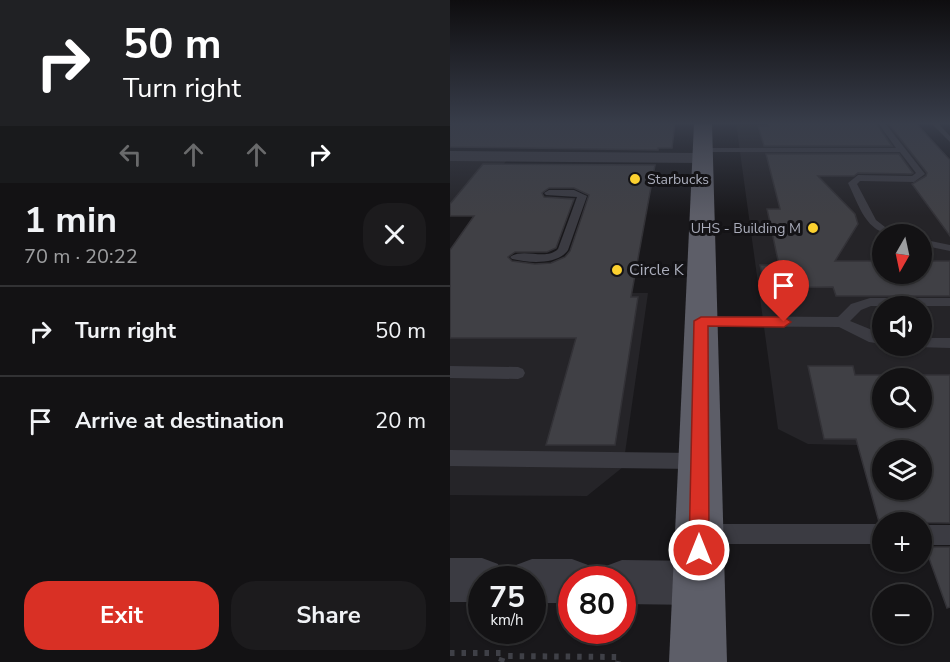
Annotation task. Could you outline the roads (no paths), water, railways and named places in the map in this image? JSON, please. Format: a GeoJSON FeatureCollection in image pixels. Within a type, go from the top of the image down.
{"type":"FeatureCollection","features":[{"type":"Feature","properties":{"kind":"highway"},"geometry":{"type":"LineString","coordinates":[[698,662],[702,154]]}},
{"type":"Feature","properties":{"kind":"street"},"geometry":{"type":"LineString","coordinates":[[450,156],[491,154]]}},
{"type":"Feature","properties":{"kind":"street"},"geometry":{"type":"LineString","coordinates":[[450,580],[468,580]]}},
{"type":"Feature","properties":{"kind":"street"},"geometry":{"type":"LineString","coordinates":[[636,582],[699,583]]}},
{"type":"Feature","properties":{"kind":"lane"},"geometry":{"type":"LineString","coordinates":[[875,224],[852,183],[858,178],[914,178],[921,174],[905,154]]}},
{"type":"Feature","properties":{"kind":"lane"},"geometry":{"type":"LineString","coordinates":[[516,257],[554,257],[563,250],[582,196],[574,193],[549,193]]}},
{"type":"Feature","properties":{"kind":"lane"},"geometry":{"type":"LineString","coordinates":[[932,244],[950,248]]}},
{"type":"Feature","properties":{"kind":"lane"},"geometry":{"type":"LineString","coordinates":[[841,322],[856,307],[870,302],[950,302]]}},
{"type":"Feature","properties":{"kind":"lane"},"geometry":{"type":"LineString","coordinates":[[701,321],[841,322],[872,337]]}},
{"type":"Feature","properties":{"kind":"lane"},"geometry":{"type":"LineString","coordinates":[[932,343],[950,343]]}},
{"type":"Feature","properties":{"kind":"lane"},"geometry":{"type":"LineString","coordinates":[[450,372],[518,373]]}},
{"type":"Feature","properties":{"kind":"lane"},"geometry":{"type":"LineString","coordinates":[[450,458],[700,461]]}},
{"type":"Feature","properties":{"kind":"lane"},"geometry":{"type":"LineString","coordinates":[[699,534],[872,534]]}},
{"type":"Feature","properties":{"kind":"lane"},"geometry":{"type":"LineString","coordinates":[[932,535],[950,535]]}},
{"type":"Feature","properties":{"kind":"place","name":"Starbucks"},"geometry":{"type":"Point","coordinates":[635,179]}},
{"type":"Feature","properties":{"kind":"place","name":"UHS - Building M"},"geometry":{"type":"Point","coordinates":[813,228]}},
{"type":"Feature","properties":{"kind":"place","name":"Circle K"},"geometry":{"type":"Point","coordinates":[617,270]}}]}
